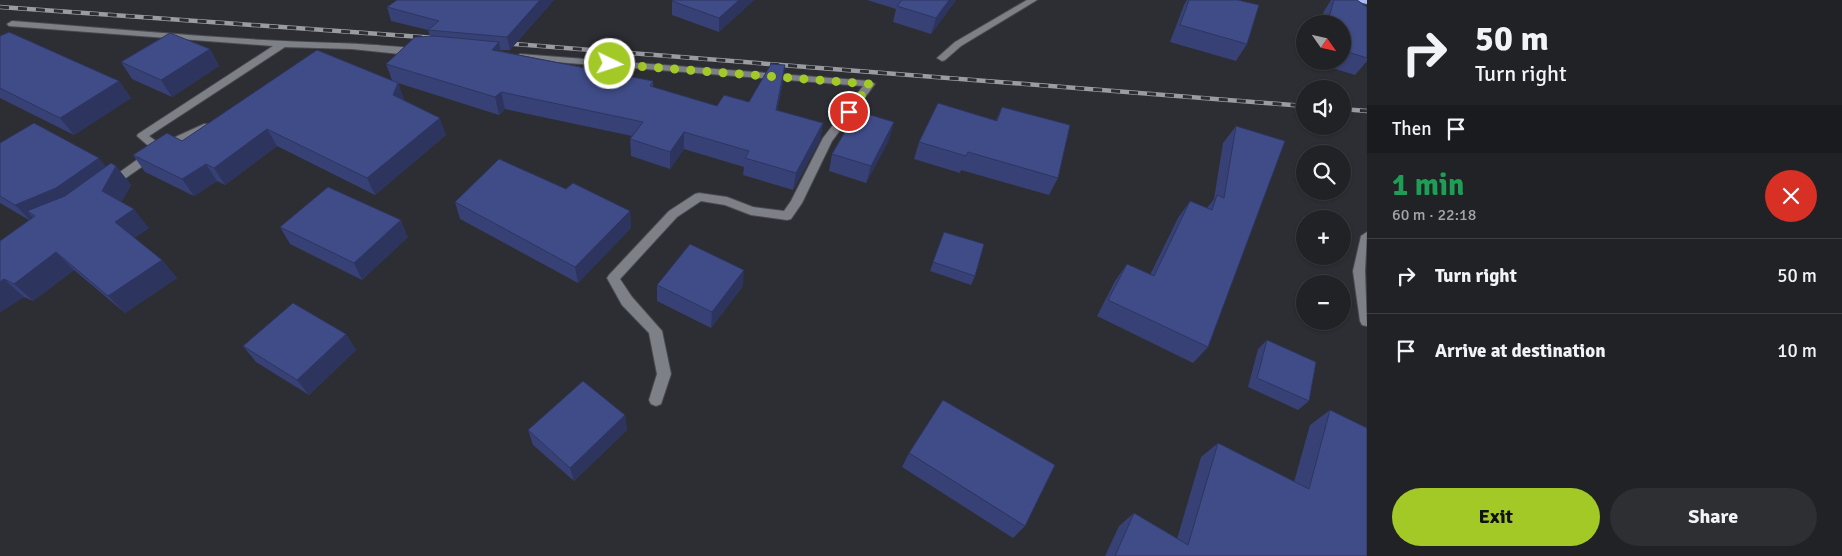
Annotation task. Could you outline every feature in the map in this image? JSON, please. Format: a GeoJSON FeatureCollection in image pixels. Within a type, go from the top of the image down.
{"type":"FeatureCollection","features":[{"type":"Feature","properties":{"kind":"highway"},"geometry":{"type":"LineString","coordinates":[[1362,0],[1367,1]]}},
{"type":"Feature","properties":{"kind":"street"},"geometry":{"type":"LineString","coordinates":[[942,58],[958,44],[1033,0]]}},
{"type":"Feature","properties":{"kind":"street"},"geometry":{"type":"LineString","coordinates":[[12,24],[283,44],[352,46],[400,51],[429,49]]}},
{"type":"Feature","properties":{"kind":"street"},"geometry":{"type":"LineString","coordinates":[[159,149],[142,136],[283,44]]}},
{"type":"Feature","properties":{"kind":"street"},"geometry":{"type":"LineString","coordinates":[[507,55],[870,84],[828,140],[796,203],[787,216],[751,211],[727,201],[699,197],[673,214],[612,278],[628,301],[655,331],[664,374],[656,400]]}},
{"type":"Feature","properties":{"kind":"street"},"geometry":{"type":"LineString","coordinates":[[104,190],[159,149],[219,121]]}},
{"type":"Feature","properties":{"kind":"street"},"geometry":{"type":"LineString","coordinates":[[1367,236],[1359,271],[1367,321]]}},
{"type":"Feature","properties":{"kind":"building"},"geometry":{"type":"Polygon","coordinates":[[[397,0],[540,0],[507,37],[428,30],[439,21],[387,7],[397,0]]]}},
{"type":"Feature","properties":{"kind":"building"},"geometry":{"type":"Polygon","coordinates":[[[673,0],[739,0],[719,18],[673,0]]]}},
{"type":"Feature","properties":{"kind":"building"},"geometry":{"type":"Polygon","coordinates":[[[902,0],[949,0],[936,18],[897,6],[902,0]]]}},
{"type":"Feature","properties":{"kind":"building"},"geometry":{"type":"Polygon","coordinates":[[[1189,0],[1238,0],[1259,5],[1247,44],[1180,25],[1189,0]]]}},
{"type":"Feature","properties":{"kind":"building"},"geometry":{"type":"Polygon","coordinates":[[[1334,0],[1357,0],[1367,7],[1367,58],[1351,53],[1351,15],[1330,15],[1334,0]]]}},
{"type":"Feature","properties":{"kind":"building"},"geometry":{"type":"Polygon","coordinates":[[[9,32],[119,81],[60,118],[0,88],[0,36],[9,32]]]}},
{"type":"Feature","properties":{"kind":"building"},"geometry":{"type":"Polygon","coordinates":[[[170,33],[210,49],[161,80],[121,62],[170,33]]]}},
{"type":"Feature","properties":{"kind":"building"},"geometry":{"type":"Polygon","coordinates":[[[434,36],[499,42],[492,50],[653,81],[650,86],[717,106],[724,95],[749,102],[771,64],[785,65],[776,110],[823,123],[796,173],[745,158],[749,151],[684,132],[670,152],[630,139],[643,122],[501,92],[495,97],[386,64],[415,37],[434,36]]]}},
{"type":"Feature","properties":{"kind":"building"},"geometry":{"type":"Polygon","coordinates":[[[317,50],[398,83],[393,95],[440,118],[367,178],[267,129],[214,168],[206,164],[182,179],[133,155],[167,133],[182,141],[317,50]]]}},
{"type":"Feature","properties":{"kind":"building"},"geometry":{"type":"Polygon","coordinates":[[[938,103],[997,121],[1002,107],[1070,125],[1058,178],[968,152],[966,156],[919,142],[938,103]]]}},
{"type":"Feature","properties":{"kind":"building"},"geometry":{"type":"Polygon","coordinates":[[[857,111],[894,122],[871,166],[832,154],[857,111]]]}},
{"type":"Feature","properties":{"kind":"building"},"geometry":{"type":"Polygon","coordinates":[[[34,123],[99,158],[56,188],[15,205],[0,196],[0,143],[34,123]]]}},
{"type":"Feature","properties":{"kind":"building"},"geometry":{"type":"Polygon","coordinates":[[[1236,126],[1285,141],[1208,347],[1108,300],[1127,264],[1154,276],[1190,201],[1212,210],[1217,195],[1224,198],[1236,126]]]}},
{"type":"Feature","properties":{"kind":"building"},"geometry":{"type":"Polygon","coordinates":[[[499,159],[566,189],[573,183],[630,211],[575,267],[455,202],[499,159]]]}},
{"type":"Feature","properties":{"kind":"building"},"geometry":{"type":"Polygon","coordinates":[[[111,163],[116,166],[102,191],[134,209],[115,222],[162,260],[108,296],[56,252],[14,284],[4,279],[0,282],[0,241],[35,216],[27,211],[65,196],[111,163]]]}},
{"type":"Feature","properties":{"kind":"building"},"geometry":{"type":"Polygon","coordinates":[[[328,187],[401,220],[354,263],[280,227],[328,187]]]}},
{"type":"Feature","properties":{"kind":"building"},"geometry":{"type":"Polygon","coordinates":[[[944,232],[984,244],[975,276],[933,262],[944,232]]]}},
{"type":"Feature","properties":{"kind":"building"},"geometry":{"type":"Polygon","coordinates":[[[690,244],[744,270],[712,312],[657,285],[690,244]]]}},
{"type":"Feature","properties":{"kind":"building"},"geometry":{"type":"Polygon","coordinates":[[[293,303],[346,334],[297,380],[243,346],[293,303]]]}},
{"type":"Feature","properties":{"kind":"building"},"geometry":{"type":"Polygon","coordinates":[[[1267,340],[1316,362],[1309,401],[1257,378],[1267,340]]]}},
{"type":"Feature","properties":{"kind":"building"},"geometry":{"type":"Polygon","coordinates":[[[583,381],[625,415],[570,468],[528,430],[583,381]]]}},
{"type":"Feature","properties":{"kind":"building"},"geometry":{"type":"Polygon","coordinates":[[[943,400],[1055,465],[1025,526],[909,453],[943,400]]]}},
{"type":"Feature","properties":{"kind":"building"},"geometry":{"type":"Polygon","coordinates":[[[1330,410],[1367,428],[1367,556],[1115,556],[1134,513],[1188,545],[1218,443],[1309,489],[1330,410]]]}},
{"type":"Feature","properties":{"kind":"railway"},"geometry":{"type":"LineString","coordinates":[[0,7],[436,38]]}},
{"type":"Feature","properties":{"kind":"railway"},"geometry":{"type":"LineString","coordinates":[[501,43],[1296,105]]}},
{"type":"Feature","properties":{"kind":"railway"},"geometry":{"type":"LineString","coordinates":[[1351,110],[1367,111]]}},
{"type":"Feature","properties":{"kind":"route"},"geometry":{"type":"LineString","coordinates":[[610,64],[870,84],[849,112]]}}]}
